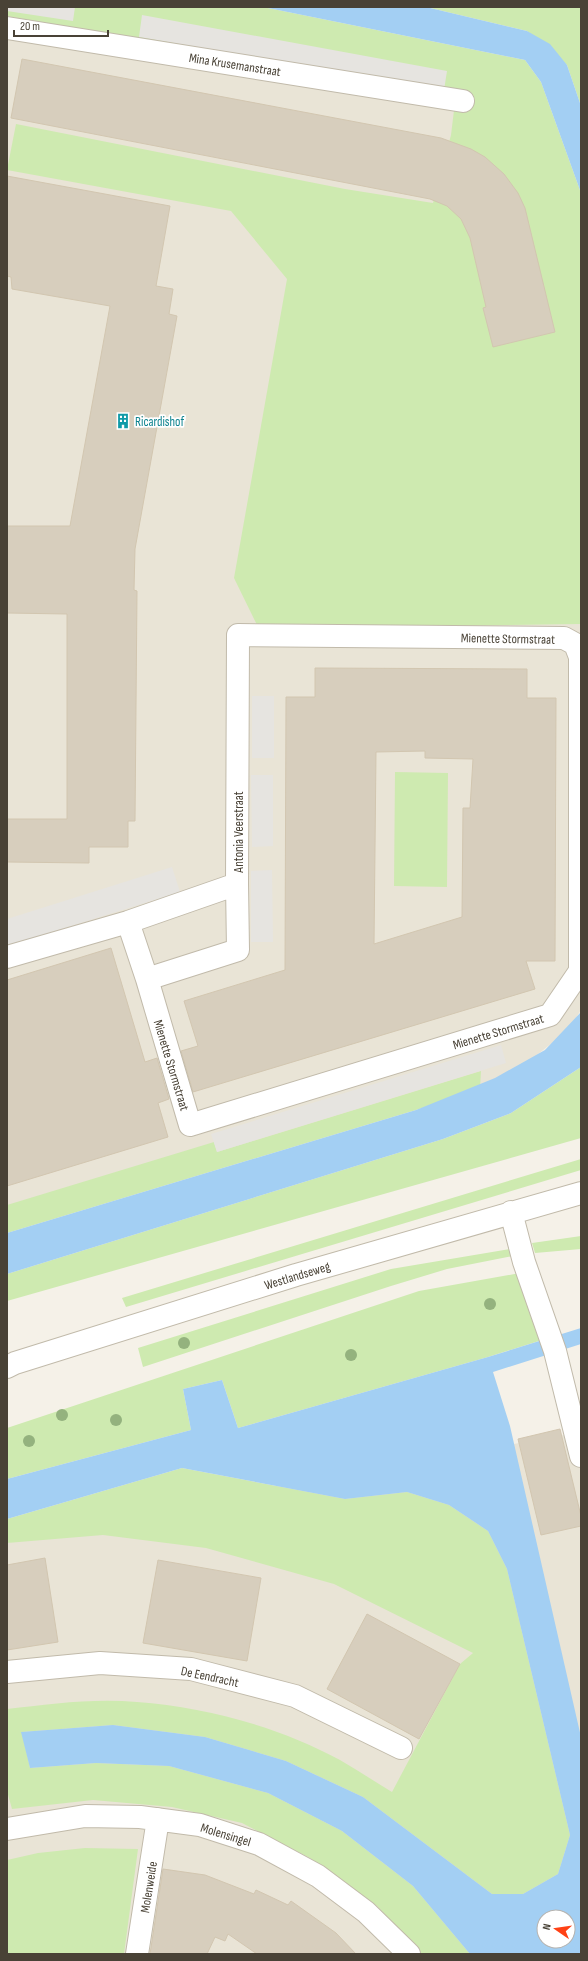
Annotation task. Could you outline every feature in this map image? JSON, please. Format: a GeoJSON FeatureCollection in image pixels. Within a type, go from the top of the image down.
{"type":"FeatureCollection","features":[{"type":"Feature","properties":{"kind":"street","name":"Mina Krusemanstraat"},"geometry":{"type":"LineString","coordinates":[[7,28],[463,101]]}},
{"type":"Feature","properties":{"kind":"street","name":"Antonia Veerstraat"},"geometry":{"type":"LineString","coordinates":[[7,957],[128,922],[238,884],[238,635]]}},
{"type":"Feature","properties":{"kind":"street","name":"Mienette Stormstraat"},"geometry":{"type":"LineString","coordinates":[[128,922],[147,979],[190,1125],[550,1015],[580,971],[580,657],[575,644],[564,638],[238,635]]}},
{"type":"Feature","properties":{"kind":"street"},"geometry":{"type":"LineString","coordinates":[[147,979],[238,950],[238,884]]}},
{"type":"Feature","properties":{"kind":"street","name":"Westlandseweg"},"geometry":{"type":"LineString","coordinates":[[10,1365],[296,1274],[581,1193]]}},
{"type":"Feature","properties":{"kind":"street"},"geometry":{"type":"LineString","coordinates":[[511,1212],[524,1262],[552,1344],[581,1456]]}},
{"type":"Feature","properties":{"kind":"street","name":"De Eendracht"},"geometry":{"type":"LineString","coordinates":[[7,1672],[100,1663],[191,1669],[295,1696],[401,1748]]}},
{"type":"Feature","properties":{"kind":"street","name":"Molensingel"},"geometry":{"type":"LineString","coordinates":[[7,1829],[85,1816],[140,1817],[200,1826],[259,1844],[318,1876],[366,1912],[409,1954]]}},
{"type":"Feature","properties":{"kind":"street","name":"Molenweide"},"geometry":{"type":"LineString","coordinates":[[137,1954],[158,1820]]}},
{"type":"Feature","properties":{"kind":"shaded area"},"geometry":{"type":"Polygon","coordinates":[[[7,7],[541,82],[581,209],[581,1010],[568,1030],[532,1059],[480,1089],[7,1232],[7,7]]]}},
{"type":"Feature","properties":{"kind":"shaded area"},"geometry":{"type":"Polygon","coordinates":[[[7,7],[75,7],[73,21],[7,11],[7,7]]]}},
{"type":"Feature","properties":{"kind":"shaded area"},"geometry":{"type":"Polygon","coordinates":[[[142,15],[447,71],[444,90],[139,37],[142,15]]]}},
{"type":"Feature","properties":{"kind":"shaded area"},"geometry":{"type":"Polygon","coordinates":[[[252,696],[274,696],[274,758],[252,758],[252,696]]]}},
{"type":"Feature","properties":{"kind":"shaded area"},"geometry":{"type":"Polygon","coordinates":[[[251,775],[273,775],[273,846],[252,847],[251,775]]]}},
{"type":"Feature","properties":{"kind":"shaded area"},"geometry":{"type":"Polygon","coordinates":[[[172,867],[180,892],[7,946],[7,919],[172,867]]]}},
{"type":"Feature","properties":{"kind":"shaded area"},"geometry":{"type":"Polygon","coordinates":[[[272,870],[273,942],[251,942],[251,871],[272,870]]]}},
{"type":"Feature","properties":{"kind":"shaded area"},"geometry":{"type":"Polygon","coordinates":[[[501,1045],[506,1063],[217,1152],[211,1134],[501,1045]]]}},
{"type":"Feature","properties":{"kind":"shaded area"},"geometry":{"type":"Polygon","coordinates":[[[581,1432],[581,1954],[7,1954],[7,1543],[167,1506],[581,1432]]]}},
{"type":"Feature","properties":{"kind":"green space"},"geometry":{"type":"Polygon","coordinates":[[[7,7],[263,7],[525,60],[541,82],[581,193],[581,624],[313,628],[257,625],[234,578],[287,279],[231,211],[7,170],[16,124],[345,189],[433,203],[451,135],[455,102],[207,52],[7,16],[7,7]]]}},
{"type":"Feature","properties":{"kind":"green space"},"geometry":{"type":"Polygon","coordinates":[[[426,7],[581,7],[581,106],[567,65],[527,31],[426,7]]]}},
{"type":"Feature","properties":{"kind":"green space"},"geometry":{"type":"Polygon","coordinates":[[[395,772],[448,773],[447,887],[394,886],[395,772]]]}},
{"type":"Feature","properties":{"kind":"green space"},"geometry":{"type":"Polygon","coordinates":[[[581,1067],[581,1138],[7,1301],[7,1274],[443,1139],[511,1113],[581,1067]]]}},
{"type":"Feature","properties":{"kind":"green space"},"geometry":{"type":"Polygon","coordinates":[[[481,1071],[480,1089],[416,1110],[7,1233],[7,1205],[214,1142],[217,1152],[481,1071]]]}},
{"type":"Feature","properties":{"kind":"green space"},"geometry":{"type":"Polygon","coordinates":[[[581,1159],[581,1170],[126,1307],[122,1298],[581,1159]]]}},
{"type":"Feature","properties":{"kind":"green space"},"geometry":{"type":"Polygon","coordinates":[[[581,1236],[581,1249],[535,1253],[532,1243],[581,1236]]]}},
{"type":"Feature","properties":{"kind":"green space"},"geometry":{"type":"Polygon","coordinates":[[[510,1249],[513,1256],[447,1269],[143,1367],[138,1348],[391,1269],[510,1249]]]}},
{"type":"Feature","properties":{"kind":"green space"},"geometry":{"type":"Polygon","coordinates":[[[520,1273],[542,1340],[488,1357],[238,1428],[222,1380],[183,1389],[191,1430],[7,1479],[7,1428],[419,1291],[520,1273]]]}},
{"type":"Feature","properties":{"kind":"green space"},"geometry":{"type":"Polygon","coordinates":[[[182,1468],[345,1499],[407,1492],[449,1505],[488,1531],[507,1569],[570,1835],[558,1874],[523,1894],[492,1894],[363,1797],[286,1761],[205,1737],[113,1725],[22,1732],[30,1768],[96,1763],[169,1766],[268,1793],[342,1831],[413,1886],[470,1954],[422,1954],[377,1906],[310,1858],[242,1823],[172,1807],[93,1800],[12,1809],[7,1791],[7,1709],[88,1701],[121,1701],[163,1705],[242,1720],[267,1728],[317,1748],[340,1760],[392,1792],[460,1664],[473,1653],[334,1584],[206,1548],[103,1535],[7,1543],[7,1519],[182,1468]]]}},
{"type":"Feature","properties":{"kind":"green space"},"geometry":{"type":"Polygon","coordinates":[[[85,1848],[138,1849],[124,1954],[7,1954],[7,1860],[38,1853],[85,1848]]]}},
{"type":"Feature","properties":{"kind":"water"},"geometry":{"type":"Polygon","coordinates":[[[263,7],[426,7],[527,31],[550,44],[567,65],[581,106],[581,193],[541,82],[525,60],[263,7]]]}},
{"type":"Feature","properties":{"kind":"water"},"geometry":{"type":"Polygon","coordinates":[[[581,1012],[581,1067],[511,1113],[443,1139],[7,1274],[7,1233],[416,1110],[495,1078],[545,1050],[581,1012]]]}},
{"type":"Feature","properties":{"kind":"water"},"geometry":{"type":"Polygon","coordinates":[[[581,1328],[581,1344],[493,1372],[510,1426],[581,1737],[581,1954],[470,1954],[413,1886],[342,1831],[268,1793],[169,1766],[96,1763],[30,1768],[21,1732],[113,1725],[205,1737],[286,1761],[363,1797],[492,1894],[523,1894],[558,1874],[570,1835],[507,1569],[488,1531],[449,1505],[407,1492],[345,1499],[182,1468],[7,1519],[7,1479],[191,1430],[183,1389],[222,1380],[238,1428],[488,1357],[581,1328]]]}},
{"type":"Feature","properties":{"kind":"building"},"geometry":{"type":"Polygon","coordinates":[[[22,59],[441,138],[471,149],[485,157],[504,174],[518,193],[525,208],[555,332],[493,347],[483,308],[486,307],[470,238],[461,219],[447,206],[430,199],[11,118],[22,59]]]}},
{"type":"Feature","properties":{"kind":"building","name":"Ricardishof"},"geometry":{"type":"Polygon","coordinates":[[[7,176],[170,206],[156,286],[173,289],[169,314],[177,316],[135,549],[134,590],[137,591],[135,821],[128,821],[128,847],[89,847],[89,863],[7,862],[7,819],[67,819],[67,614],[7,613],[7,526],[70,526],[110,306],[12,289],[11,277],[7,276],[7,176]]]}},
{"type":"Feature","properties":{"kind":"building"},"geometry":{"type":"Polygon","coordinates":[[[315,668],[527,669],[527,698],[556,698],[555,961],[526,961],[535,989],[193,1092],[181,1051],[198,1046],[184,1001],[285,970],[286,697],[315,697],[315,668]],[[425,751],[376,752],[374,944],[462,917],[463,808],[470,808],[473,759],[425,758],[425,751]]]}},
{"type":"Feature","properties":{"kind":"building"},"geometry":{"type":"Polygon","coordinates":[[[111,948],[145,1062],[157,1058],[169,1099],[158,1103],[168,1137],[7,1186],[7,980],[111,948]]]}},
{"type":"Feature","properties":{"kind":"building"},"geometry":{"type":"Polygon","coordinates":[[[560,1429],[581,1516],[581,1526],[541,1535],[518,1439],[560,1429]]]}},
{"type":"Feature","properties":{"kind":"building"},"geometry":{"type":"Polygon","coordinates":[[[45,1558],[58,1642],[7,1650],[7,1565],[45,1558]]]}},
{"type":"Feature","properties":{"kind":"building"},"geometry":{"type":"Polygon","coordinates":[[[158,1560],[261,1578],[247,1661],[143,1643],[158,1560]]]}},
{"type":"Feature","properties":{"kind":"building"},"geometry":{"type":"Polygon","coordinates":[[[367,1614],[460,1664],[419,1739],[327,1689],[367,1614]]]}},
{"type":"Feature","properties":{"kind":"building"},"geometry":{"type":"Polygon","coordinates":[[[163,1869],[205,1875],[254,1894],[256,1890],[288,1905],[291,1901],[336,1933],[356,1954],[257,1954],[228,1934],[225,1941],[215,1937],[207,1954],[150,1954],[163,1869]]]}},
{"type":"Feature","properties":{"kind":"place","name":"Ricardishof"},"geometry":{"type":"Point","coordinates":[123,421]}}]}
